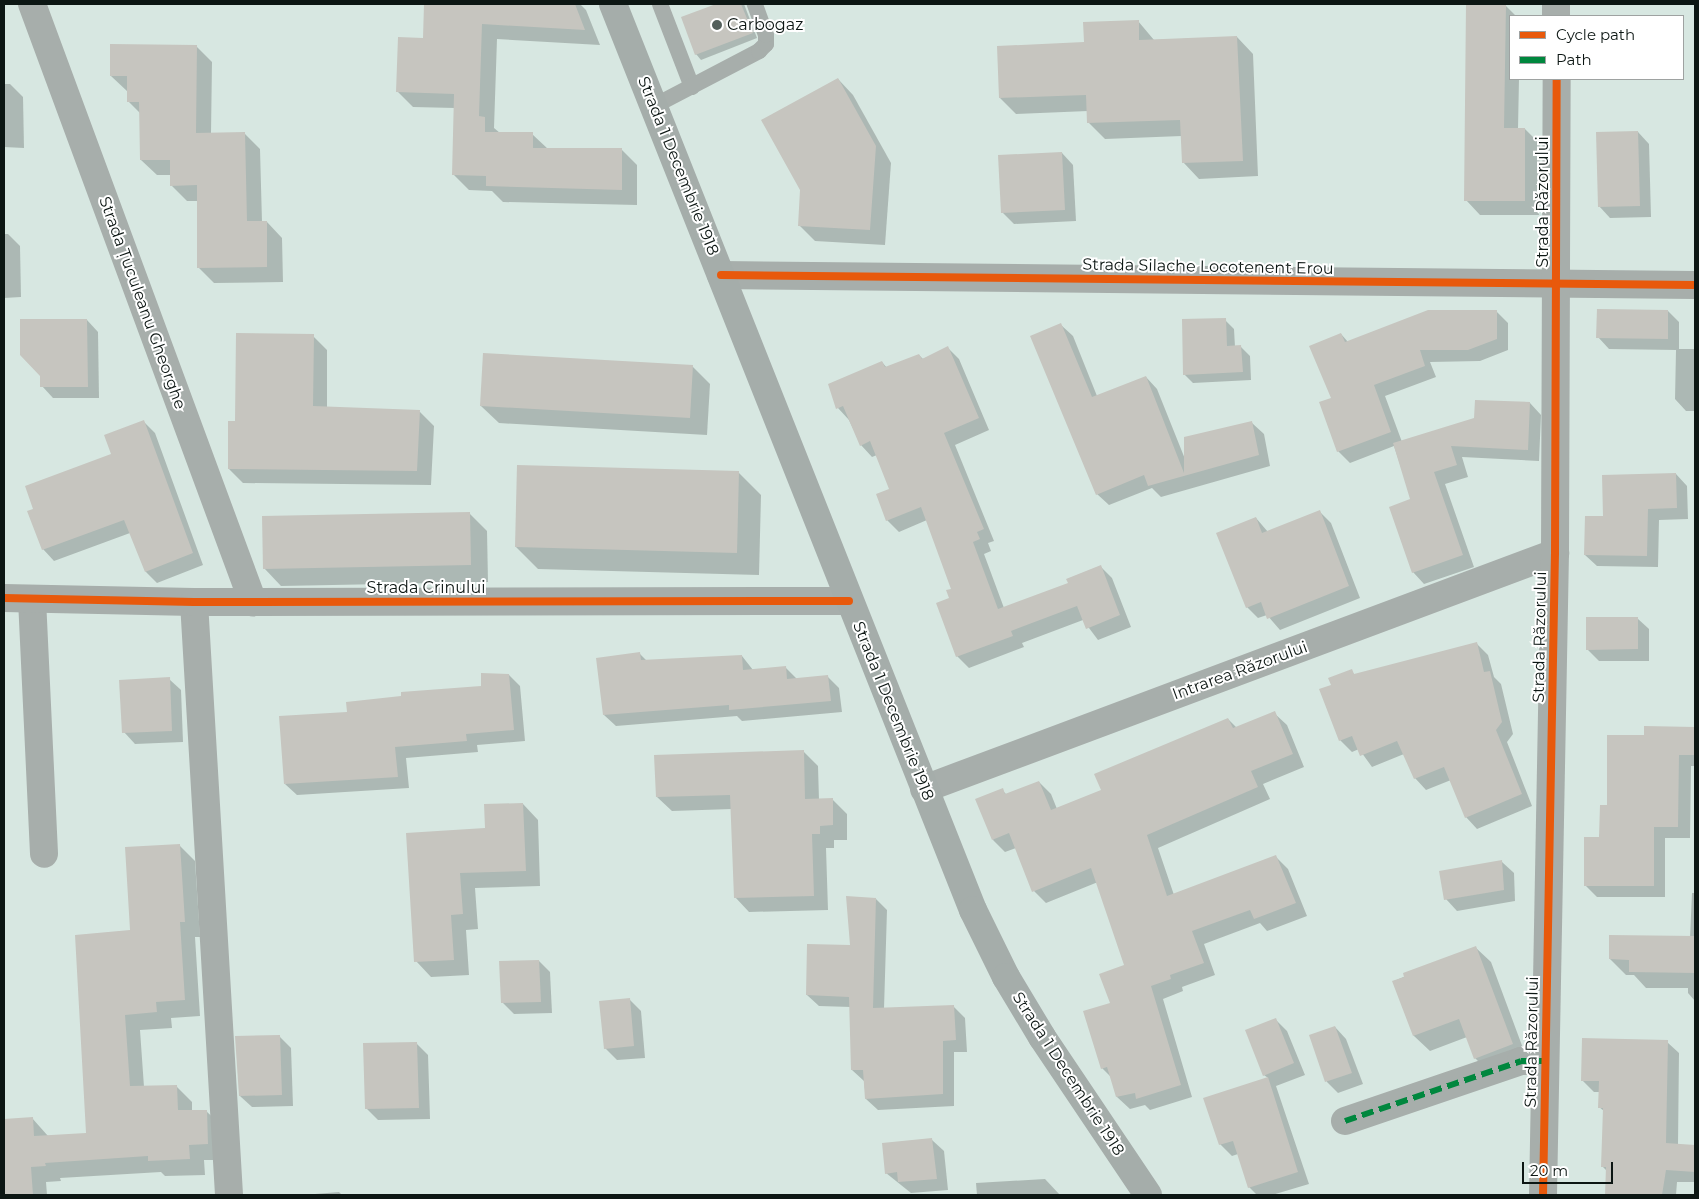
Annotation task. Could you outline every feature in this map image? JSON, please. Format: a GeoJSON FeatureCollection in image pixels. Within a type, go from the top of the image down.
{"type":"FeatureCollection","features":[{"type":"Feature","properties":{"kind":"main road","name":"Strada 1 Decembrie 1918"},"geometry":{"type":"LineString","coordinates":[[613,4],[849,601],[974,910],[1006,977],[1042,1037],[1148,1195]]}},
{"type":"Feature","properties":{"kind":"street","name":"Strada Țuculeanu Gheorghe"},"geometry":{"type":"LineString","coordinates":[[32,4],[253,602]]}},
{"type":"Feature","properties":{"kind":"street","name":"Strada Răzorului"},"geometry":{"type":"LineString","coordinates":[[1543,1195],[1556,553],[1556,80]]}},
{"type":"Feature","properties":{"kind":"street","name":"Strada Silache Locotenent Erou"},"geometry":{"type":"LineString","coordinates":[[721,275],[1695,285]]}},
{"type":"Feature","properties":{"kind":"street","name":"Intrarea Răzorului"},"geometry":{"type":"LineString","coordinates":[[924,789],[1556,553]]}},
{"type":"Feature","properties":{"kind":"street","name":"Strada Crinului"},"geometry":{"type":"LineString","coordinates":[[4,598],[194,602],[849,601]]}},
{"type":"Feature","properties":{"kind":"street"},"geometry":{"type":"LineString","coordinates":[[32,599],[44,854]]}},
{"type":"Feature","properties":{"kind":"street"},"geometry":{"type":"LineString","coordinates":[[194,602],[229,1195]]}},
{"type":"Feature","properties":{"kind":"street"},"geometry":{"type":"LineString","coordinates":[[1345,1121],[1521,1061],[1545,1061]]}},
{"type":"Feature","properties":{"kind":"lane"},"geometry":{"type":"LineString","coordinates":[[660,4],[692,86]]}},
{"type":"Feature","properties":{"kind":"lane"},"geometry":{"type":"LineString","coordinates":[[654,106],[759,52],[766,44],[766,35],[755,4]]}},
{"type":"Feature","properties":{"kind":"building"},"geometry":{"type":"Polygon","coordinates":[[[424,4],[575,4],[585,30],[482,24],[479,116],[485,117],[485,132],[533,132],[533,148],[622,148],[622,190],[486,186],[486,176],[452,175],[454,94],[396,92],[398,37],[423,38],[424,4]]]}},
{"type":"Feature","properties":{"kind":"building","name":"Carbogaz"},"geometry":{"type":"Polygon","coordinates":[[[716,4],[741,4],[753,33],[695,55],[681,17],[716,4]]]}},
{"type":"Feature","properties":{"kind":"building"},"geometry":{"type":"Polygon","coordinates":[[[1466,4],[1506,5],[1504,128],[1525,128],[1525,201],[1464,201],[1466,4]]]}},
{"type":"Feature","properties":{"kind":"building"},"geometry":{"type":"Polygon","coordinates":[[[1139,20],[1139,40],[1237,36],[1243,161],[1182,163],[1180,120],[1087,123],[1086,95],[999,98],[997,46],[1084,42],[1083,22],[1139,20]]]}},
{"type":"Feature","properties":{"kind":"building"},"geometry":{"type":"Polygon","coordinates":[[[110,44],[197,45],[196,133],[245,132],[247,221],[267,221],[267,267],[197,268],[197,185],[170,186],[170,160],[140,160],[139,102],[127,102],[127,76],[110,76],[110,44]]]}},
{"type":"Feature","properties":{"kind":"building"},"geometry":{"type":"Polygon","coordinates":[[[838,78],[876,146],[870,230],[798,226],[800,190],[761,120],[838,78]]]}},
{"type":"Feature","properties":{"kind":"building"},"geometry":{"type":"Polygon","coordinates":[[[1638,131],[1640,206],[1598,207],[1596,132],[1638,131]]]}},
{"type":"Feature","properties":{"kind":"building"},"geometry":{"type":"Polygon","coordinates":[[[1062,152],[1065,210],[1001,213],[998,155],[1062,152]]]}},
{"type":"Feature","properties":{"kind":"building"},"geometry":{"type":"Polygon","coordinates":[[[1597,309],[1668,310],[1668,339],[1596,338],[1597,309]]]}},
{"type":"Feature","properties":{"kind":"building"},"geometry":{"type":"Polygon","coordinates":[[[1428,310],[1497,310],[1497,339],[1468,350],[1420,350],[1425,366],[1374,385],[1391,432],[1337,452],[1319,402],[1331,398],[1309,346],[1341,333],[1345,342],[1428,310]]]}},
{"type":"Feature","properties":{"kind":"building"},"geometry":{"type":"Polygon","coordinates":[[[1226,318],[1227,346],[1241,345],[1243,372],[1183,375],[1182,319],[1226,318]]]}},
{"type":"Feature","properties":{"kind":"building"},"geometry":{"type":"Polygon","coordinates":[[[20,319],[87,319],[88,387],[40,387],[40,376],[20,355],[20,319]]]}},
{"type":"Feature","properties":{"kind":"building"},"geometry":{"type":"Polygon","coordinates":[[[1061,323],[1092,397],[1146,376],[1184,473],[1184,437],[1252,421],[1259,455],[1148,486],[1144,475],[1096,495],[1030,336],[1061,323]]]}},
{"type":"Feature","properties":{"kind":"building"},"geometry":{"type":"Polygon","coordinates":[[[236,333],[314,334],[313,406],[420,410],[417,471],[228,469],[228,421],[235,421],[236,333]]]}},
{"type":"Feature","properties":{"kind":"building"},"geometry":{"type":"Polygon","coordinates":[[[948,346],[979,418],[944,433],[984,529],[977,532],[980,539],[973,542],[998,609],[1068,583],[1066,579],[1101,565],[1120,615],[1086,629],[1077,606],[1011,631],[1013,636],[956,657],[936,603],[949,598],[946,590],[951,589],[921,507],[886,521],[876,494],[889,489],[870,441],[860,446],[843,406],[836,409],[828,384],[882,361],[885,367],[919,354],[922,359],[948,346]]]}},
{"type":"Feature","properties":{"kind":"building"},"geometry":{"type":"Polygon","coordinates":[[[483,353],[693,365],[690,418],[480,406],[483,353]]]}},
{"type":"Feature","properties":{"kind":"building"},"geometry":{"type":"Polygon","coordinates":[[[1475,400],[1530,402],[1528,450],[1451,446],[1457,465],[1434,472],[1463,555],[1412,573],[1389,507],[1410,499],[1393,443],[1474,418],[1475,400]]]}},
{"type":"Feature","properties":{"kind":"building"},"geometry":{"type":"Polygon","coordinates":[[[144,420],[193,553],[145,572],[124,520],[42,550],[27,511],[33,509],[25,486],[111,454],[104,435],[144,420]]]}},
{"type":"Feature","properties":{"kind":"building"},"geometry":{"type":"Polygon","coordinates":[[[517,465],[739,471],[737,553],[515,547],[517,465]]]}},
{"type":"Feature","properties":{"kind":"building"},"geometry":{"type":"Polygon","coordinates":[[[1676,473],[1677,508],[1648,509],[1647,556],[1584,555],[1585,516],[1603,516],[1602,475],[1676,473]]]}},
{"type":"Feature","properties":{"kind":"building"},"geometry":{"type":"Polygon","coordinates":[[[1320,510],[1349,586],[1267,619],[1261,602],[1246,608],[1216,533],[1256,517],[1262,533],[1320,510]]]}},
{"type":"Feature","properties":{"kind":"building"},"geometry":{"type":"Polygon","coordinates":[[[470,512],[471,565],[263,569],[262,516],[470,512]]]}},
{"type":"Feature","properties":{"kind":"building"},"geometry":{"type":"Polygon","coordinates":[[[1586,617],[1638,617],[1638,649],[1586,650],[1586,617]]]}},
{"type":"Feature","properties":{"kind":"building"},"geometry":{"type":"Polygon","coordinates":[[[1477,642],[1484,672],[1490,671],[1502,722],[1496,730],[1522,794],[1465,818],[1444,767],[1414,779],[1397,741],[1360,756],[1352,736],[1339,741],[1319,689],[1331,685],[1328,678],[1352,669],[1354,674],[1477,642]]]}},
{"type":"Feature","properties":{"kind":"building"},"geometry":{"type":"Polygon","coordinates":[[[640,652],[641,660],[742,655],[743,670],[786,666],[787,679],[828,675],[831,701],[729,710],[729,705],[603,715],[596,658],[640,652]]]}},
{"type":"Feature","properties":{"kind":"building"},"geometry":{"type":"Polygon","coordinates":[[[481,673],[509,674],[514,730],[466,734],[467,741],[395,747],[398,777],[284,784],[279,716],[347,712],[346,702],[401,696],[401,692],[481,686],[481,673]]]}},
{"type":"Feature","properties":{"kind":"building"},"geometry":{"type":"Polygon","coordinates":[[[170,677],[172,731],[122,733],[119,680],[170,677]]]}},
{"type":"Feature","properties":{"kind":"building"},"geometry":{"type":"Polygon","coordinates":[[[1275,711],[1293,754],[1251,771],[1258,787],[1147,835],[1167,896],[1276,855],[1296,903],[1254,919],[1250,910],[1192,931],[1204,963],[1170,975],[1171,979],[1151,986],[1181,1085],[1136,1099],[1135,1093],[1116,1097],[1107,1067],[1101,1069],[1083,1011],[1110,1003],[1099,974],[1124,965],[1091,868],[1032,892],[1009,833],[992,840],[975,799],[1003,788],[1005,794],[1039,781],[1051,810],[1101,790],[1094,774],[1228,718],[1233,728],[1275,711]]]}},
{"type":"Feature","properties":{"kind":"building"},"geometry":{"type":"Polygon","coordinates":[[[1644,726],[1695,727],[1695,755],[1679,755],[1678,827],[1654,827],[1654,886],[1584,886],[1584,837],[1599,837],[1600,805],[1607,805],[1607,735],[1644,735],[1644,726]]]}},
{"type":"Feature","properties":{"kind":"building"},"geometry":{"type":"Polygon","coordinates":[[[804,750],[805,799],[833,798],[833,825],[820,826],[820,834],[812,834],[814,896],[734,898],[730,795],[656,797],[654,755],[804,750]]]}},
{"type":"Feature","properties":{"kind":"building"},"geometry":{"type":"Polygon","coordinates":[[[523,803],[526,871],[460,873],[463,914],[451,915],[454,960],[414,962],[406,833],[485,828],[484,804],[523,803]]]}},
{"type":"Feature","properties":{"kind":"building"},"geometry":{"type":"Polygon","coordinates":[[[180,844],[185,922],[180,922],[185,1000],[156,1002],[157,1012],[125,1015],[130,1086],[177,1085],[178,1110],[207,1110],[208,1144],[189,1145],[190,1159],[148,1161],[148,1156],[45,1163],[46,1166],[31,1167],[33,1195],[4,1195],[4,1119],[33,1117],[34,1136],[86,1133],[75,935],[130,930],[125,847],[180,844]]]}},
{"type":"Feature","properties":{"kind":"building"},"geometry":{"type":"Polygon","coordinates":[[[1502,860],[1504,890],[1444,900],[1439,871],[1502,860]]]}},
{"type":"Feature","properties":{"kind":"building"},"geometry":{"type":"Polygon","coordinates":[[[846,896],[876,898],[873,1008],[954,1005],[956,1040],[943,1041],[943,1094],[865,1099],[863,1070],[851,1070],[849,997],[806,995],[807,944],[850,945],[846,896]]]}},
{"type":"Feature","properties":{"kind":"building"},"geometry":{"type":"Polygon","coordinates":[[[1609,935],[1695,936],[1695,973],[1629,972],[1629,960],[1609,959],[1609,935]]]}},
{"type":"Feature","properties":{"kind":"building"},"geometry":{"type":"Polygon","coordinates":[[[1476,946],[1513,1044],[1474,1059],[1459,1019],[1413,1036],[1392,981],[1404,977],[1403,973],[1476,946]]]}},
{"type":"Feature","properties":{"kind":"building"},"geometry":{"type":"Polygon","coordinates":[[[539,960],[541,1002],[501,1003],[499,961],[539,960]]]}},
{"type":"Feature","properties":{"kind":"building"},"geometry":{"type":"Polygon","coordinates":[[[630,998],[634,1046],[604,1049],[599,1001],[630,998]]]}},
{"type":"Feature","properties":{"kind":"building"},"geometry":{"type":"Polygon","coordinates":[[[1276,1018],[1294,1063],[1263,1076],[1245,1030],[1276,1018]]]}},
{"type":"Feature","properties":{"kind":"building"},"geometry":{"type":"Polygon","coordinates":[[[1335,1026],[1352,1073],[1325,1082],[1309,1035],[1335,1026]]]}},
{"type":"Feature","properties":{"kind":"building"},"geometry":{"type":"Polygon","coordinates":[[[280,1035],[282,1095],[239,1096],[235,1036],[280,1035]]]}},
{"type":"Feature","properties":{"kind":"building"},"geometry":{"type":"Polygon","coordinates":[[[1582,1038],[1668,1040],[1666,1143],[1695,1145],[1695,1172],[1666,1170],[1662,1195],[1605,1195],[1606,1167],[1601,1167],[1603,1108],[1598,1108],[1599,1081],[1581,1081],[1582,1038]]]}},
{"type":"Feature","properties":{"kind":"building"},"geometry":{"type":"Polygon","coordinates":[[[417,1042],[419,1108],[365,1109],[363,1043],[417,1042]]]}},
{"type":"Feature","properties":{"kind":"building"},"geometry":{"type":"Polygon","coordinates":[[[1268,1077],[1298,1172],[1248,1188],[1233,1141],[1219,1145],[1203,1098],[1268,1077]]]}},
{"type":"Feature","properties":{"kind":"building"},"geometry":{"type":"Polygon","coordinates":[[[932,1138],[937,1179],[898,1182],[897,1172],[885,1174],[882,1143],[932,1138]]]}},
{"type":"Feature","properties":{"kind":"marked path"},"geometry":{"type":"LineString","coordinates":[[1345,1121],[1521,1061],[1545,1061]]}},
{"type":"Feature","properties":{"kind":"cycle path"},"geometry":{"type":"LineString","coordinates":[[1543,1195],[1555,553],[1557,80]]}},
{"type":"Feature","properties":{"kind":"cycle path"},"geometry":{"type":"LineString","coordinates":[[721,275],[1695,285]]}},
{"type":"Feature","properties":{"kind":"cycle path"},"geometry":{"type":"LineString","coordinates":[[4,598],[194,602],[849,601]]}},
{"type":"Feature","properties":{"kind":"place","name":"Carbogaz"},"geometry":{"type":"Point","coordinates":[717,25]}}]}
